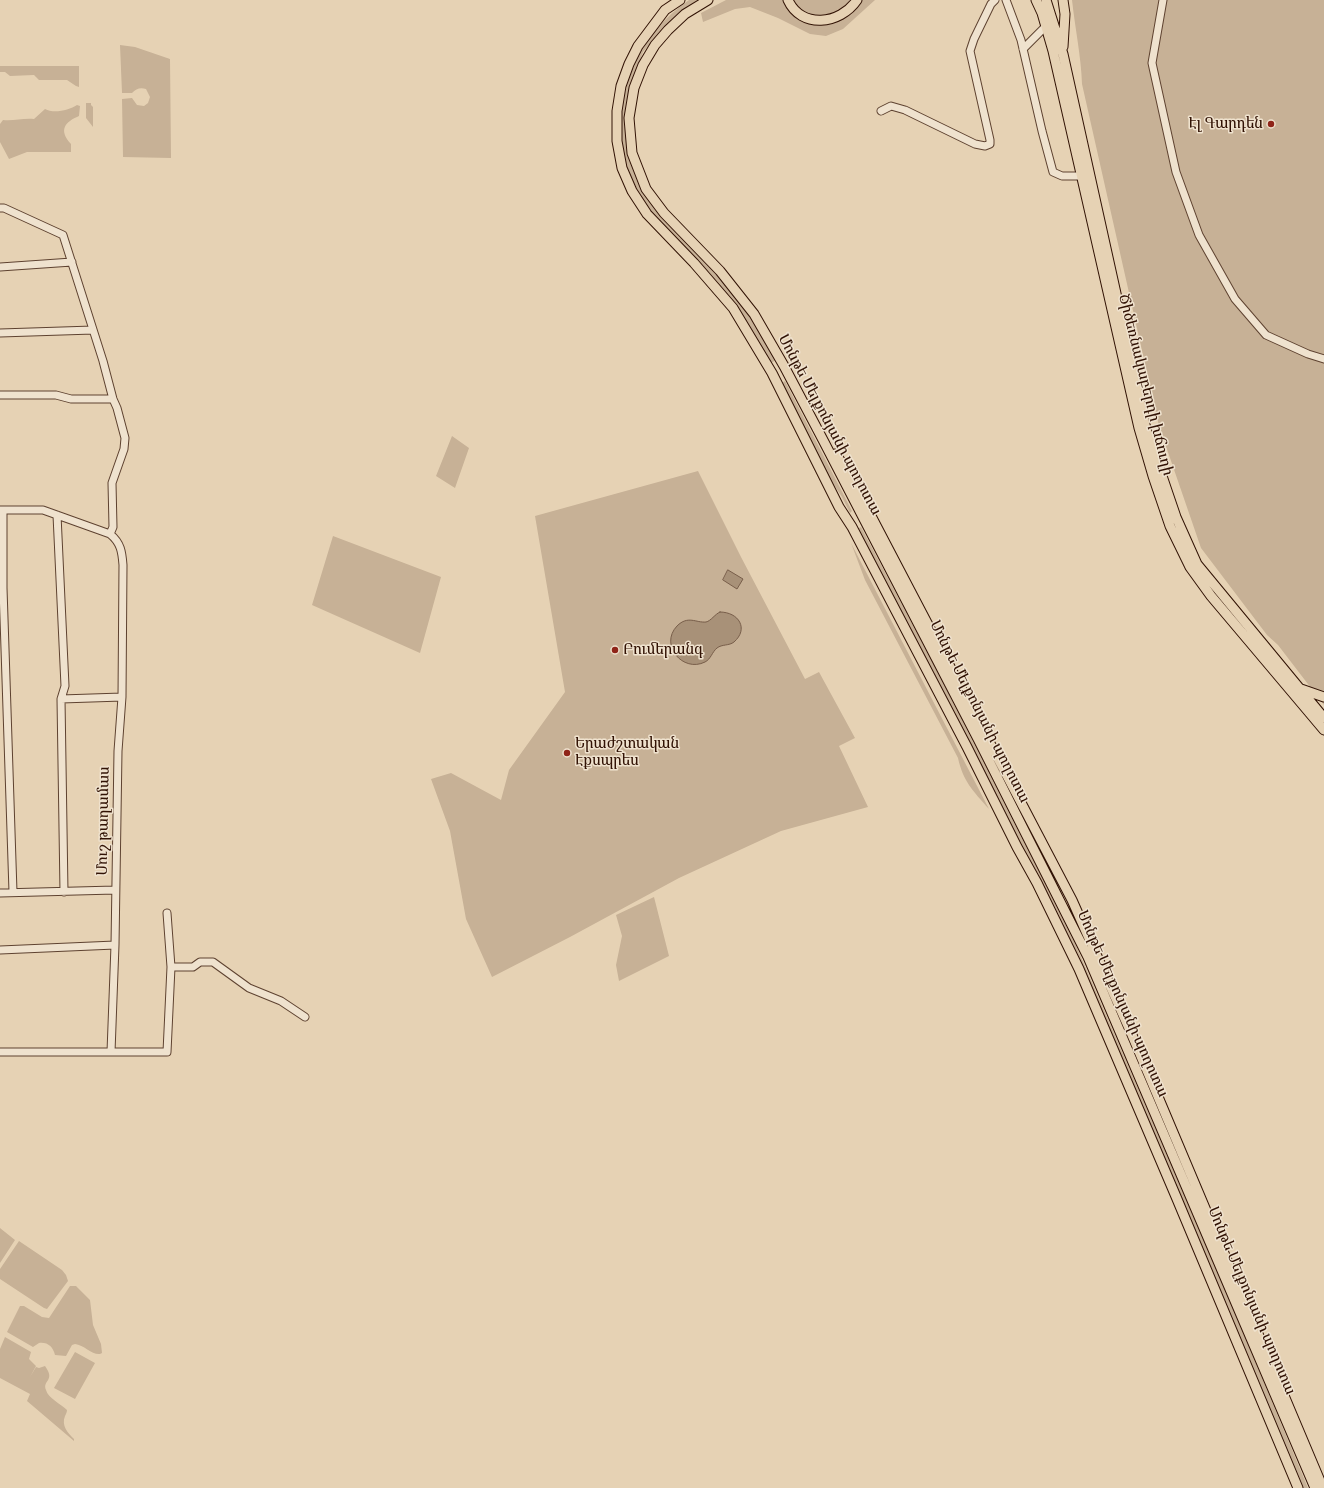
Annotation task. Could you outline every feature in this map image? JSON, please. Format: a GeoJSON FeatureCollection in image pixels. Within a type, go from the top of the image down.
{"type":"FeatureCollection","features":[{"type":"Feature","properties":{"kind":"main road"},"geometry":{"type":"LineString","coordinates":[[665,10],[670,0]]}},
{"type":"Feature","properties":{"kind":"main road","name":"Մոնթե Մելքոնյանի պողոտա"},"geometry":{"type":"LineString","coordinates":[[680,0],[665,10],[638,46],[629,64],[621,86],[616,111],[617,142],[622,168],[632,191],[647,214],[694,263],[733,308],[772,373],[840,507],[852,527],[1037,883],[1079,969],[1298,1488]]}},
{"type":"Feature","properties":{"kind":"main road","name":"Մոնթե Մելքոնյանի պողոտա"},"geometry":{"type":"LineString","coordinates":[[708,0],[685,14],[655,45],[642,65],[634,88],[629,118],[632,153],[646,189],[664,213],[720,271],[754,314],[784,366],[865,520],[1088,957],[1315,1488]]}},
{"type":"Feature","properties":{"kind":"main road"},"geometry":{"type":"LineString","coordinates":[[788,0],[798,14],[812,20],[824,21],[842,14],[857,0]]}},
{"type":"Feature","properties":{"kind":"main road","name":"Ծիծեռնակաբերդի խճուղի"},"geometry":{"type":"LineString","coordinates":[[1036,0],[1042,13],[1053,51],[1139,428],[1170,526],[1190,567],[1211,596],[1324,730]]}},
{"type":"Feature","properties":{"kind":"main road","name":"Ծիծեռնակաբերդի խճուղի"},"geometry":{"type":"LineString","coordinates":[[1046,0],[1063,54],[1146,429],[1176,517],[1197,564],[1324,718]]}},
{"type":"Feature","properties":{"kind":"main road"},"geometry":{"type":"LineString","coordinates":[[1063,0],[1063,54]]}},
{"type":"Feature","properties":{"kind":"main road"},"geometry":{"type":"LineString","coordinates":[[772,373],[784,366]]}},
{"type":"Feature","properties":{"kind":"main road"},"geometry":{"type":"LineString","coordinates":[[823,440],[846,468],[1072,900],[1135,1042],[1323,1488]]}},
{"type":"Feature","properties":{"kind":"main road"},"geometry":{"type":"LineString","coordinates":[[852,527],[865,520]]}},
{"type":"Feature","properties":{"kind":"main road"},"geometry":{"type":"LineString","coordinates":[[1299,689],[1324,697]]}},
{"type":"Feature","properties":{"kind":"street"},"geometry":{"type":"LineString","coordinates":[[881,111],[891,106],[905,110],[975,144],[985,146],[990,144],[970,51],[974,39],[991,4],[995,0]]}},
{"type":"Feature","properties":{"kind":"street"},"geometry":{"type":"LineString","coordinates":[[1006,0],[1023,49],[1053,172],[1062,176],[1082,176]]}},
{"type":"Feature","properties":{"kind":"street"},"geometry":{"type":"LineString","coordinates":[[1163,0],[1152,63],[1176,172],[1199,235],[1235,299],[1266,335],[1308,354],[1324,359]]}},
{"type":"Feature","properties":{"kind":"street"},"geometry":{"type":"LineString","coordinates":[[1023,49],[1043,29]]}},
{"type":"Feature","properties":{"kind":"street"},"geometry":{"type":"LineString","coordinates":[[0,208],[4,208],[64,235],[117,408],[126,445],[112,483],[113,527],[110,534],[43,510],[1,510],[3,588],[2,646],[13,892]]}},
{"type":"Feature","properties":{"kind":"street"},"geometry":{"type":"LineString","coordinates":[[0,267],[72,262]]}},
{"type":"Feature","properties":{"kind":"street"},"geometry":{"type":"LineString","coordinates":[[0,333],[93,330]]}},
{"type":"Feature","properties":{"kind":"street"},"geometry":{"type":"LineString","coordinates":[[0,395],[56,395],[71,399],[113,399]]}},
{"type":"Feature","properties":{"kind":"street"},"geometry":{"type":"LineString","coordinates":[[57,515],[65,686],[61,699],[64,892]]}},
{"type":"Feature","properties":{"kind":"street","name":"Մուշ թաղամաս"},"geometry":{"type":"LineString","coordinates":[[110,534],[117,540],[121,550],[123,565],[122,697],[118,751],[115,945],[111,1052]]}},
{"type":"Feature","properties":{"kind":"street"},"geometry":{"type":"LineString","coordinates":[[61,699],[122,697]]}},
{"type":"Feature","properties":{"kind":"street"},"geometry":{"type":"LineString","coordinates":[[0,893],[115,890]]}},
{"type":"Feature","properties":{"kind":"street"},"geometry":{"type":"LineString","coordinates":[[0,1052],[167,1052],[171,967],[167,913]]}},
{"type":"Feature","properties":{"kind":"street"},"geometry":{"type":"LineString","coordinates":[[0,950],[115,945]]}},
{"type":"Feature","properties":{"kind":"street"},"geometry":{"type":"LineString","coordinates":[[171,967],[193,967],[200,962],[213,962],[249,988],[281,1001],[305,1017]]}},
{"type":"Feature","properties":{"kind":"shaded area"},"geometry":{"type":"Polygon","coordinates":[[[689,0],[698,0],[675,16],[643,52],[633,78],[626,103],[624,122],[628,153],[661,216],[718,276],[751,317],[776,360],[771,363],[731,300],[708,272],[671,235],[652,212],[633,180],[623,155],[621,131],[622,113],[627,86],[633,69],[643,49],[656,30],[671,14],[689,0]]]}},
{"type":"Feature","properties":{"kind":"shaded area"},"geometry":{"type":"Polygon","coordinates":[[[726,0],[783,0],[789,12],[798,20],[809,24],[821,25],[844,17],[854,10],[862,0],[875,0],[843,29],[826,36],[810,34],[778,18],[750,7],[735,9],[703,22],[701,13],[726,0]]]}},
{"type":"Feature","properties":{"kind":"shaded area"},"geometry":{"type":"Polygon","coordinates":[[[793,0],[851,0],[835,12],[817,15],[803,10],[793,0]]]}},
{"type":"Feature","properties":{"kind":"shaded area"},"geometry":{"type":"Polygon","coordinates":[[[1072,0],[1324,0],[1324,705],[1278,645],[1267,635],[1201,548],[1159,426],[1082,84],[1072,0]]]}},
{"type":"Feature","properties":{"kind":"shaded area"},"geometry":{"type":"Polygon","coordinates":[[[120,45],[135,47],[170,59],[171,158],[123,157],[122,99],[132,98],[137,105],[144,106],[148,103],[150,97],[144,88],[135,90],[132,93],[122,93],[120,45]]]}},
{"type":"Feature","properties":{"kind":"shaded area"},"geometry":{"type":"Polygon","coordinates":[[[0,66],[79,66],[79,87],[67,80],[39,80],[34,75],[10,76],[5,72],[0,72],[0,66]]]}},
{"type":"Feature","properties":{"kind":"shaded area"},"geometry":{"type":"Polygon","coordinates":[[[86,103],[91,103],[93,107],[93,127],[86,118],[86,103]]]}},
{"type":"Feature","properties":{"kind":"shaded area"},"geometry":{"type":"Polygon","coordinates":[[[77,105],[80,106],[79,116],[67,124],[64,131],[71,144],[71,152],[27,152],[9,159],[0,142],[0,124],[3,120],[34,119],[45,109],[61,111],[77,105]]]}},
{"type":"Feature","properties":{"kind":"shaded area"},"geometry":{"type":"Polygon","coordinates":[[[785,381],[852,511],[850,513],[842,497],[830,479],[781,384],[785,381]]]}},
{"type":"Feature","properties":{"kind":"shaded area"},"geometry":{"type":"Polygon","coordinates":[[[452,436],[469,448],[455,488],[436,476],[452,436]]]}},
{"type":"Feature","properties":{"kind":"shaded area"},"geometry":{"type":"Polygon","coordinates":[[[698,471],[805,679],[819,672],[855,738],[839,746],[868,807],[781,831],[679,878],[492,977],[466,919],[450,831],[431,779],[451,773],[501,800],[509,770],[565,692],[535,516],[698,471]]]}},
{"type":"Feature","properties":{"kind":"shaded area"},"geometry":{"type":"Polygon","coordinates":[[[861,527],[937,671],[1074,941],[1224,1287],[1308,1488],[1303,1488],[1071,943],[857,529],[861,527]]]}},
{"type":"Feature","properties":{"kind":"shaded area"},"geometry":{"type":"Polygon","coordinates":[[[333,536],[441,577],[420,653],[312,605],[333,536]]]}},
{"type":"Feature","properties":{"kind":"shaded area"},"geometry":{"type":"Polygon","coordinates":[[[851,543],[989,809],[973,791],[966,779],[958,758],[865,580],[851,543]]]}},
{"type":"Feature","properties":{"kind":"shaded area"},"geometry":{"type":"Polygon","coordinates":[[[728,570],[743,579],[737,589],[723,580],[728,570]]]}},
{"type":"Feature","properties":{"kind":"shaded area"},"geometry":{"type":"Polygon","coordinates":[[[720,612],[732,615],[740,622],[741,632],[734,642],[717,648],[709,659],[705,662],[697,664],[689,664],[676,655],[672,649],[671,641],[672,633],[677,626],[688,620],[706,622],[720,612]]]}},
{"type":"Feature","properties":{"kind":"shaded area"},"geometry":{"type":"Polygon","coordinates":[[[654,897],[669,956],[619,981],[616,965],[622,936],[616,915],[654,897]]]}},
{"type":"Feature","properties":{"kind":"shaded area"},"geometry":{"type":"Polygon","coordinates":[[[0,1228],[15,1240],[0,1263],[0,1228]]]}},
{"type":"Feature","properties":{"kind":"shaded area"},"geometry":{"type":"Polygon","coordinates":[[[19,1241],[62,1270],[66,1275],[68,1281],[47,1309],[0,1279],[0,1269],[19,1241]]]}},
{"type":"Feature","properties":{"kind":"shaded area"},"geometry":{"type":"Polygon","coordinates":[[[70,1286],[76,1286],[90,1300],[93,1325],[101,1344],[102,1353],[94,1353],[75,1344],[72,1345],[66,1356],[55,1355],[51,1347],[47,1344],[39,1343],[33,1347],[7,1332],[20,1306],[24,1306],[42,1317],[49,1318],[70,1286]]]}},
{"type":"Feature","properties":{"kind":"shaded area"},"geometry":{"type":"Polygon","coordinates":[[[5,1337],[31,1352],[29,1359],[36,1366],[30,1377],[36,1367],[39,1368],[45,1366],[49,1375],[45,1387],[47,1393],[67,1410],[64,1423],[67,1432],[74,1439],[74,1441],[27,1401],[30,1394],[0,1378],[0,1349],[5,1337]]]}},
{"type":"Feature","properties":{"kind":"shaded area"},"geometry":{"type":"Polygon","coordinates":[[[75,1352],[95,1363],[75,1399],[54,1388],[75,1352]]]}},
{"type":"Feature","properties":{"kind":"place","name":"Էլ Գարդեն"},"geometry":{"type":"Point","coordinates":[1271,124]}},
{"type":"Feature","properties":{"kind":"place","name":"Բումերանգ"},"geometry":{"type":"Point","coordinates":[615,650]}},
{"type":"Feature","properties":{"kind":"place","name":"Երաժշտական Էքսպրես"},"geometry":{"type":"Point","coordinates":[567,753]}}]}
